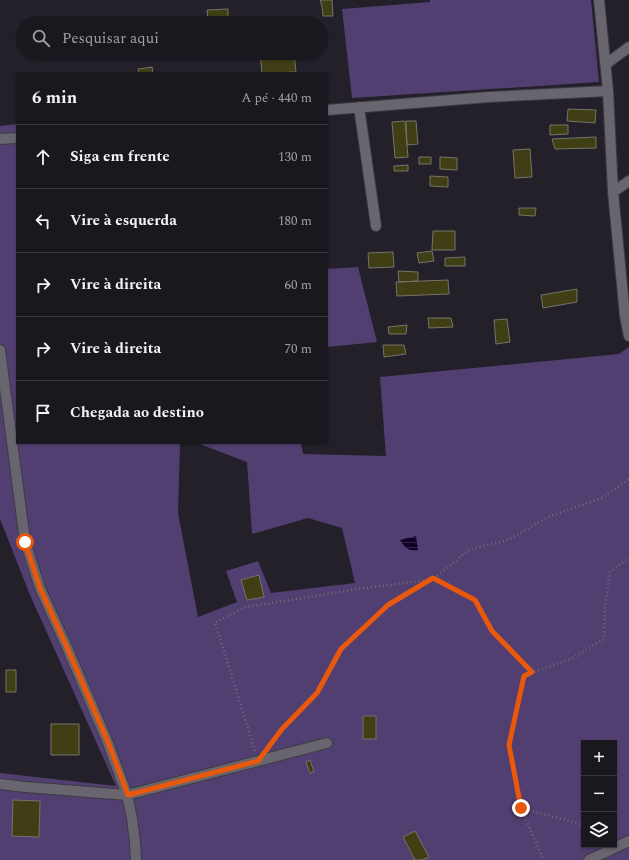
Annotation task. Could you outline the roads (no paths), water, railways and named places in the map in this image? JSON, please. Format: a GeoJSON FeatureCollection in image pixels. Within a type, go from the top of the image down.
{"type":"FeatureCollection","features":[{"type":"Feature","properties":{"kind":"street"},"geometry":{"type":"LineString","coordinates":[[599,0],[608,91],[613,192],[629,336]]}},
{"type":"Feature","properties":{"kind":"street"},"geometry":{"type":"LineString","coordinates":[[606,64],[629,47]]}},
{"type":"Feature","properties":{"kind":"street"},"geometry":{"type":"LineString","coordinates":[[328,110],[489,97],[608,91]]}},
{"type":"Feature","properties":{"kind":"street"},"geometry":{"type":"LineString","coordinates":[[359,107],[376,226]]}},
{"type":"Feature","properties":{"kind":"street"},"geometry":{"type":"LineString","coordinates":[[0,139],[16,138]]}},
{"type":"Feature","properties":{"kind":"street"},"geometry":{"type":"LineString","coordinates":[[613,192],[629,181]]}},
{"type":"Feature","properties":{"kind":"street"},"geometry":{"type":"LineString","coordinates":[[0,350],[25,542],[40,588],[108,742],[128,795],[136,860]]}},
{"type":"Feature","properties":{"kind":"street"},"geometry":{"type":"LineString","coordinates":[[0,784],[128,795],[326,743]]}},
{"type":"Feature","properties":{"kind":"street"},"geometry":{"type":"LineString","coordinates":[[589,860],[629,841]]}}]}
